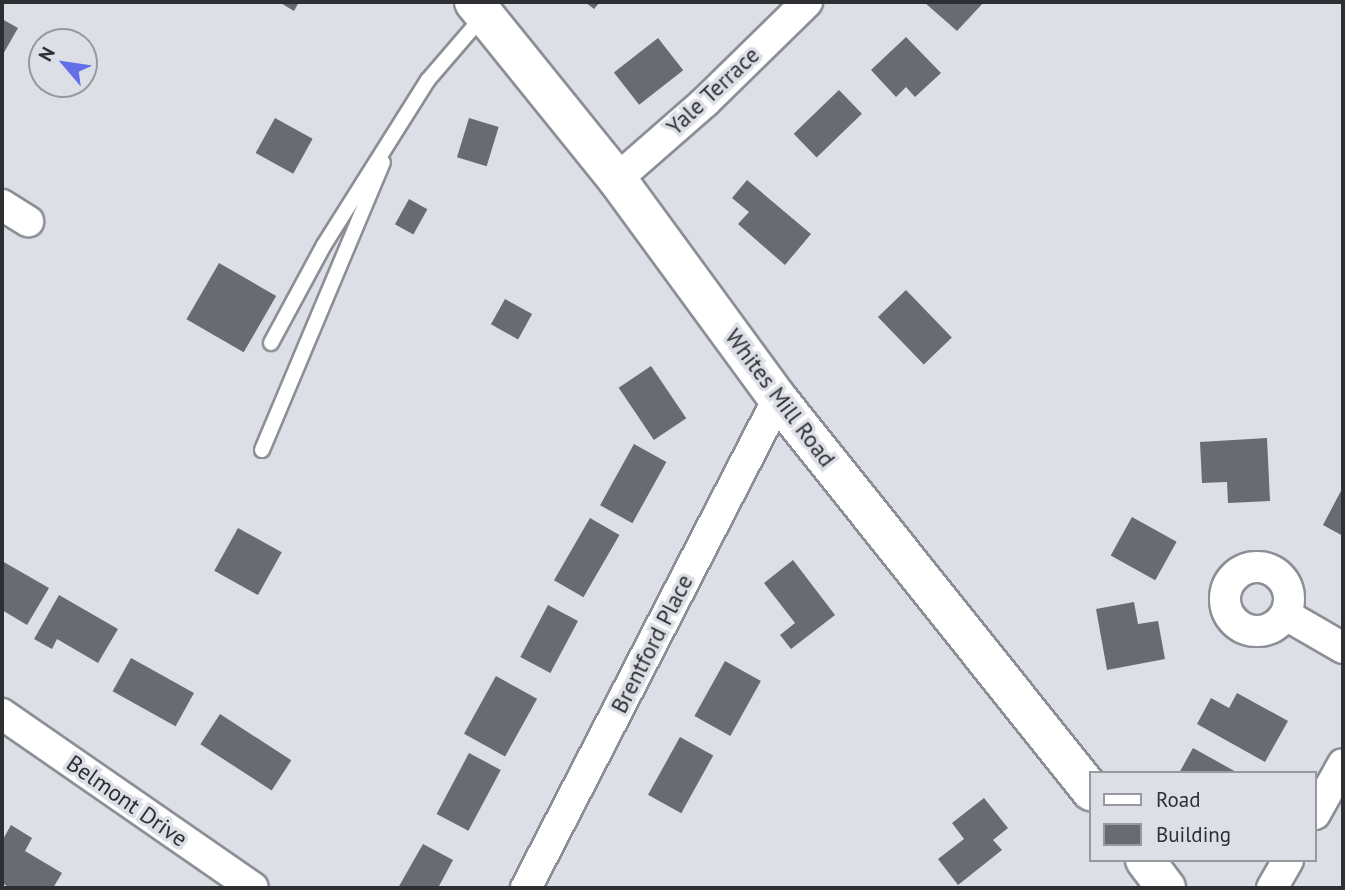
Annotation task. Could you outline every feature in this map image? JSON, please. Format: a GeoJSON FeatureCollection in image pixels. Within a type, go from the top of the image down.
{"type":"FeatureCollection","features":[{"type":"Feature","properties":{"kind":"street","name":"Yale Terrace"},"geometry":{"type":"LineString","coordinates":[[617,178],[705,102],[807,2]]}},
{"type":"Feature","properties":{"kind":"street","name":"Whites Mill Road"},"geometry":{"type":"LineString","coordinates":[[479,8],[617,178],[778,399],[1090,790]]}},
{"type":"Feature","properties":{"kind":"street"},"geometry":{"type":"LineString","coordinates":[[2,205],[29,221]]}},
{"type":"Feature","properties":{"kind":"street","name":"Brentford Place"},"geometry":{"type":"LineString","coordinates":[[526,888],[778,399]]}},
{"type":"Feature","properties":{"kind":"street"},"geometry":{"type":"LineString","coordinates":[[1286,615],[1343,648]]}},
{"type":"Feature","properties":{"kind":"street","name":"Belmont Drive"},"geometry":{"type":"LineString","coordinates":[[2,714],[253,888]]}},
{"type":"Feature","properties":{"kind":"street"},"geometry":{"type":"LineString","coordinates":[[1317,810],[1343,764]]}},
{"type":"Feature","properties":{"kind":"street"},"geometry":{"type":"LineString","coordinates":[[1146,862],[1166,888]]}},
{"type":"Feature","properties":{"kind":"street"},"geometry":{"type":"LineString","coordinates":[[1272,888],[1287,862]]}},
{"type":"Feature","properties":{"kind":"lane"},"geometry":{"type":"LineString","coordinates":[[271,343],[324,245],[428,80],[479,8]]}},
{"type":"Feature","properties":{"kind":"lane"},"geometry":{"type":"LineString","coordinates":[[262,450],[366,212],[392,137]]}},
{"type":"Feature","properties":{"kind":"building"},"geometry":{"type":"Polygon","coordinates":[[[279,2],[299,2],[294,11],[279,2]]]}},
{"type":"Feature","properties":{"kind":"building"},"geometry":{"type":"Polygon","coordinates":[[[585,2],[600,2],[594,9],[585,2]]]}},
{"type":"Feature","properties":{"kind":"building"},"geometry":{"type":"Polygon","coordinates":[[[924,2],[984,2],[957,31],[924,2]]]}},
{"type":"Feature","properties":{"kind":"building"},"geometry":{"type":"Polygon","coordinates":[[[2,19],[18,28],[2,56],[2,19]]]}},
{"type":"Feature","properties":{"kind":"building"},"geometry":{"type":"Polygon","coordinates":[[[906,37],[941,73],[915,97],[906,87],[896,97],[871,70],[906,37]]]}},
{"type":"Feature","properties":{"kind":"building"},"geometry":{"type":"Polygon","coordinates":[[[658,38],[683,70],[639,105],[614,72],[658,38]]]}},
{"type":"Feature","properties":{"kind":"building"},"geometry":{"type":"Polygon","coordinates":[[[839,90],[862,114],[817,158],[794,134],[839,90]]]}},
{"type":"Feature","properties":{"kind":"building"},"geometry":{"type":"Polygon","coordinates":[[[275,118],[313,139],[293,174],[256,153],[275,118]]]}},
{"type":"Feature","properties":{"kind":"building"},"geometry":{"type":"Polygon","coordinates":[[[469,118],[499,127],[487,166],[457,157],[469,118]]]}},
{"type":"Feature","properties":{"kind":"building"},"geometry":{"type":"Polygon","coordinates":[[[747,180],[811,234],[785,265],[738,224],[749,212],[732,198],[747,180]]]}},
{"type":"Feature","properties":{"kind":"building"},"geometry":{"type":"Polygon","coordinates":[[[409,199],[427,209],[413,235],[395,224],[409,199]]]}},
{"type":"Feature","properties":{"kind":"building"},"geometry":{"type":"Polygon","coordinates":[[[219,263],[276,296],[244,352],[186,319],[219,263]]]}},
{"type":"Feature","properties":{"kind":"building"},"geometry":{"type":"Polygon","coordinates":[[[906,290],[952,337],[924,365],[878,317],[906,290]]]}},
{"type":"Feature","properties":{"kind":"building"},"geometry":{"type":"Polygon","coordinates":[[[505,299],[532,314],[518,339],[491,324],[505,299]]]}},
{"type":"Feature","properties":{"kind":"building"},"geometry":{"type":"Polygon","coordinates":[[[651,366],[686,418],[654,440],[619,388],[651,366]]]}},
{"type":"Feature","properties":{"kind":"building"},"geometry":{"type":"Polygon","coordinates":[[[1267,438],[1270,501],[1228,503],[1227,482],[1202,483],[1200,442],[1267,438]]]}},
{"type":"Feature","properties":{"kind":"building"},"geometry":{"type":"Polygon","coordinates":[[[634,444],[666,462],[632,523],[600,505],[634,444]]]}},
{"type":"Feature","properties":{"kind":"building"},"geometry":{"type":"Polygon","coordinates":[[[1343,487],[1343,536],[1323,525],[1343,487]]]}},
{"type":"Feature","properties":{"kind":"building"},"geometry":{"type":"Polygon","coordinates":[[[1132,517],[1177,542],[1155,580],[1111,555],[1132,517]]]}},
{"type":"Feature","properties":{"kind":"building"},"geometry":{"type":"Polygon","coordinates":[[[590,518],[619,535],[583,597],[554,580],[590,518]]]}},
{"type":"Feature","properties":{"kind":"building"},"geometry":{"type":"Polygon","coordinates":[[[238,528],[282,552],[258,595],[214,571],[238,528]]]}},
{"type":"Feature","properties":{"kind":"building"},"geometry":{"type":"Polygon","coordinates":[[[793,560],[835,615],[791,649],[780,635],[795,623],[764,583],[793,560]]]}},
{"type":"Feature","properties":{"kind":"building"},"geometry":{"type":"Polygon","coordinates":[[[2,561],[49,588],[27,625],[2,610],[2,561]]]}},
{"type":"Feature","properties":{"kind":"building"},"geometry":{"type":"Polygon","coordinates":[[[59,595],[118,629],[98,663],[57,639],[52,649],[34,639],[59,595]]]}},
{"type":"Feature","properties":{"kind":"building"},"geometry":{"type":"Polygon","coordinates":[[[1134,602],[1138,624],[1158,621],[1165,659],[1107,670],[1096,609],[1134,602]]]}},
{"type":"Feature","properties":{"kind":"building"},"geometry":{"type":"Polygon","coordinates":[[[548,605],[578,621],[550,673],[520,657],[548,605]]]}},
{"type":"Feature","properties":{"kind":"building"},"geometry":{"type":"Polygon","coordinates":[[[131,658],[194,693],[176,726],[113,691],[131,658]]]}},
{"type":"Feature","properties":{"kind":"building"},"geometry":{"type":"Polygon","coordinates":[[[725,661],[761,681],[730,736],[694,716],[725,661]]]}},
{"type":"Feature","properties":{"kind":"building"},"geometry":{"type":"Polygon","coordinates":[[[496,676],[537,699],[505,757],[464,734],[496,676]]]}},
{"type":"Feature","properties":{"kind":"building"},"geometry":{"type":"Polygon","coordinates":[[[1237,693],[1288,721],[1265,762],[1197,724],[1211,698],[1229,708],[1237,693]]]}},
{"type":"Feature","properties":{"kind":"building"},"geometry":{"type":"Polygon","coordinates":[[[220,714],[291,760],[272,790],[200,744],[220,714]]]}},
{"type":"Feature","properties":{"kind":"building"},"geometry":{"type":"Polygon","coordinates":[[[680,737],[713,755],[681,813],[648,795],[680,737]]]}},
{"type":"Feature","properties":{"kind":"building"},"geometry":{"type":"Polygon","coordinates":[[[1193,748],[1234,771],[1180,771],[1193,748]]]}},
{"type":"Feature","properties":{"kind":"building"},"geometry":{"type":"Polygon","coordinates":[[[469,753],[501,770],[468,831],[437,814],[469,753]]]}},
{"type":"Feature","properties":{"kind":"building"},"geometry":{"type":"Polygon","coordinates":[[[984,798],[1008,828],[993,840],[1002,850],[958,885],[938,859],[964,839],[952,823],[984,798]]]}},
{"type":"Feature","properties":{"kind":"building"},"geometry":{"type":"Polygon","coordinates":[[[11,825],[32,838],[25,851],[62,873],[53,888],[10,888],[2,883],[2,841],[11,825]]]}},
{"type":"Feature","properties":{"kind":"building"},"geometry":{"type":"Polygon","coordinates":[[[423,844],[453,860],[438,888],[398,888],[423,844]]]}}]}
